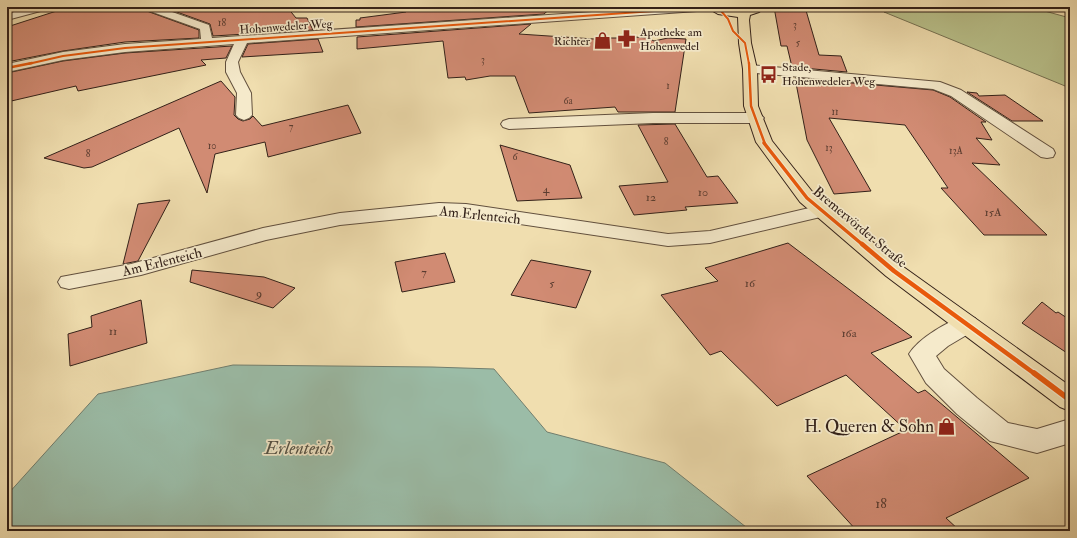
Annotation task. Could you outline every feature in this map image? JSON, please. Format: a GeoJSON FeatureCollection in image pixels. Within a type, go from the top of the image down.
{"type":"FeatureCollection","features":[{"type":"Feature","properties":{"kind":"main road"},"geometry":{"type":"LineString","coordinates":[[714,8],[745,13],[756,10],[760,7]]}},
{"type":"Feature","properties":{"kind":"main road"},"geometry":{"type":"LineString","coordinates":[[714,8],[728,19],[733,31],[752,32],[769,7]]}},
{"type":"Feature","properties":{"kind":"main road","name":"Bremervörder Straße"},"geometry":{"type":"LineString","coordinates":[[745,13],[743,20],[752,32],[750,68],[751,106],[764,142],[807,198],[894,271],[1070,400]]}},
{"type":"Feature","properties":{"kind":"street"},"geometry":{"type":"LineString","coordinates":[[7,17],[44,7]]}},
{"type":"Feature","properties":{"kind":"street"},"geometry":{"type":"LineString","coordinates":[[148,7],[205,27],[207,42]]}},
{"type":"Feature","properties":{"kind":"street","name":"Hohenwedeler Weg"},"geometry":{"type":"LineString","coordinates":[[7,68],[87,52],[207,42],[714,8]]}},
{"type":"Feature","properties":{"kind":"street"},"geometry":{"type":"LineString","coordinates":[[484,12],[492,23]]}},
{"type":"Feature","properties":{"kind":"street"},"geometry":{"type":"LineString","coordinates":[[242,40],[232,62],[233,72],[244,93],[244,115]]}},
{"type":"Feature","properties":{"kind":"street"},"geometry":{"type":"LineString","coordinates":[[750,68],[935,85],[956,93],[1047,153]]}},
{"type":"Feature","properties":{"kind":"street"},"geometry":{"type":"LineString","coordinates":[[509,124],[653,118],[756,118]]}},
{"type":"Feature","properties":{"kind":"street","name":"Am Erlenteich"},"geometry":{"type":"LineString","coordinates":[[69,282],[133,270],[264,234],[340,219],[439,209],[466,210],[668,240],[710,237],[822,211]]}},
{"type":"Feature","properties":{"kind":"street"},"geometry":{"type":"LineString","coordinates":[[966,324],[939,340],[922,354],[935,376],[967,406],[1000,433],[1036,441],[1070,431]]}},
{"type":"Feature","properties":{"kind":"green space"},"geometry":{"type":"Polygon","coordinates":[[[913,7],[1030,7],[1070,18],[1070,88],[884,12],[913,7]]]}},
{"type":"Feature","properties":{"kind":"water","name":"Erlenteich"},"geometry":{"type":"Polygon","coordinates":[[[233,365],[494,369],[547,432],[665,463],[751,531],[7,531],[7,495],[98,394],[233,365]]]}},
{"type":"Feature","properties":{"kind":"building"},"geometry":{"type":"Polygon","coordinates":[[[69,7],[142,7],[144,10],[199,30],[199,38],[125,42],[63,51],[7,62],[7,27],[69,7]]]}},
{"type":"Feature","properties":{"kind":"building"},"geometry":{"type":"Polygon","coordinates":[[[163,7],[287,7],[296,18],[307,18],[313,30],[213,36],[210,24],[163,7]]]}},
{"type":"Feature","properties":{"kind":"building"},"geometry":{"type":"Polygon","coordinates":[[[406,7],[552,7],[544,14],[356,27],[356,20],[360,20],[360,18],[406,12],[406,7]]]}},
{"type":"Feature","properties":{"kind":"building"},"geometry":{"type":"Polygon","coordinates":[[[774,7],[805,7],[819,55],[841,56],[847,72],[792,67],[787,46],[781,46],[774,7]]]}},
{"type":"Feature","properties":{"kind":"building"},"geometry":{"type":"Polygon","coordinates":[[[531,24],[519,34],[609,40],[610,38],[635,37],[648,38],[654,41],[668,38],[686,39],[675,112],[618,112],[615,107],[529,113],[515,76],[490,76],[466,80],[465,77],[448,78],[443,41],[357,49],[357,37],[531,24]]]}},
{"type":"Feature","properties":{"kind":"building"},"geometry":{"type":"Polygon","coordinates":[[[318,39],[323,52],[242,57],[248,44],[318,39]]]}},
{"type":"Feature","properties":{"kind":"building"},"geometry":{"type":"Polygon","coordinates":[[[232,46],[226,58],[201,60],[206,65],[78,91],[76,86],[7,102],[7,73],[63,61],[125,53],[232,46]]]}},
{"type":"Feature","properties":{"kind":"building"},"geometry":{"type":"Polygon","coordinates":[[[795,78],[933,90],[950,97],[986,122],[981,122],[992,140],[976,138],[1000,165],[972,163],[1047,235],[984,235],[941,188],[948,188],[905,125],[829,118],[871,191],[834,194],[807,140],[795,78]]]}},
{"type":"Feature","properties":{"kind":"building"},"geometry":{"type":"Polygon","coordinates":[[[221,81],[235,97],[234,115],[243,121],[250,119],[253,116],[262,126],[348,105],[361,133],[268,157],[265,142],[215,154],[207,193],[179,128],[92,167],[84,168],[44,158],[221,81]]]}},
{"type":"Feature","properties":{"kind":"building"},"geometry":{"type":"Polygon","coordinates":[[[967,92],[977,93],[979,96],[1005,95],[1043,121],[1012,121],[967,92]]]}},
{"type":"Feature","properties":{"kind":"building"},"geometry":{"type":"Polygon","coordinates":[[[675,124],[707,177],[718,176],[738,203],[685,207],[687,210],[634,215],[619,186],[668,182],[638,125],[675,124]]]}},
{"type":"Feature","properties":{"kind":"building"},"geometry":{"type":"Polygon","coordinates":[[[500,145],[570,165],[582,198],[517,201],[500,145]]]}},
{"type":"Feature","properties":{"kind":"building"},"geometry":{"type":"Polygon","coordinates":[[[170,200],[138,261],[123,264],[138,204],[170,200]]]}},
{"type":"Feature","properties":{"kind":"building"},"geometry":{"type":"Polygon","coordinates":[[[788,243],[912,337],[871,353],[918,393],[925,390],[1029,478],[946,518],[960,531],[857,531],[807,476],[906,430],[846,375],[777,406],[721,351],[710,355],[661,295],[718,281],[705,268],[788,243]]]}},
{"type":"Feature","properties":{"kind":"building"},"geometry":{"type":"Polygon","coordinates":[[[445,253],[455,282],[402,292],[395,262],[445,253]]]}},
{"type":"Feature","properties":{"kind":"building"},"geometry":{"type":"Polygon","coordinates":[[[531,260],[591,271],[576,308],[511,295],[531,260]]]}},
{"type":"Feature","properties":{"kind":"building"},"geometry":{"type":"Polygon","coordinates":[[[192,270],[264,277],[295,288],[273,308],[190,282],[192,270]]]}},
{"type":"Feature","properties":{"kind":"building"},"geometry":{"type":"Polygon","coordinates":[[[141,300],[147,343],[70,366],[68,334],[92,327],[91,316],[141,300]]]}},
{"type":"Feature","properties":{"kind":"building"},"geometry":{"type":"Polygon","coordinates":[[[1042,302],[1056,313],[1058,312],[1070,320],[1070,355],[1022,323],[1042,302]]]}},
{"type":"Feature","properties":{"kind":"cycle path"},"geometry":{"type":"LineString","coordinates":[[7,68],[63,56],[125,48],[711,7]]}},
{"type":"Feature","properties":{"kind":"cycle path"},"geometry":{"type":"LineString","coordinates":[[721,11],[728,19],[733,31],[745,43],[750,69],[751,106],[764,142],[807,198],[894,271],[1070,400]]}},
{"type":"Feature","properties":{"kind":"place","name":"Apotheke am Hohenwedel"},"geometry":{"type":"Point","coordinates":[627,39]}},
{"type":"Feature","properties":{"kind":"place","name":"Richter"},"geometry":{"type":"Point","coordinates":[603,41]}},
{"type":"Feature","properties":{"kind":"place","name":"Stade, Hohenwedeler Weg"},"geometry":{"type":"Point","coordinates":[769,74]}},
{"type":"Feature","properties":{"kind":"place","name":"H. Queren & Sohn"},"geometry":{"type":"Point","coordinates":[947,426]}}]}
